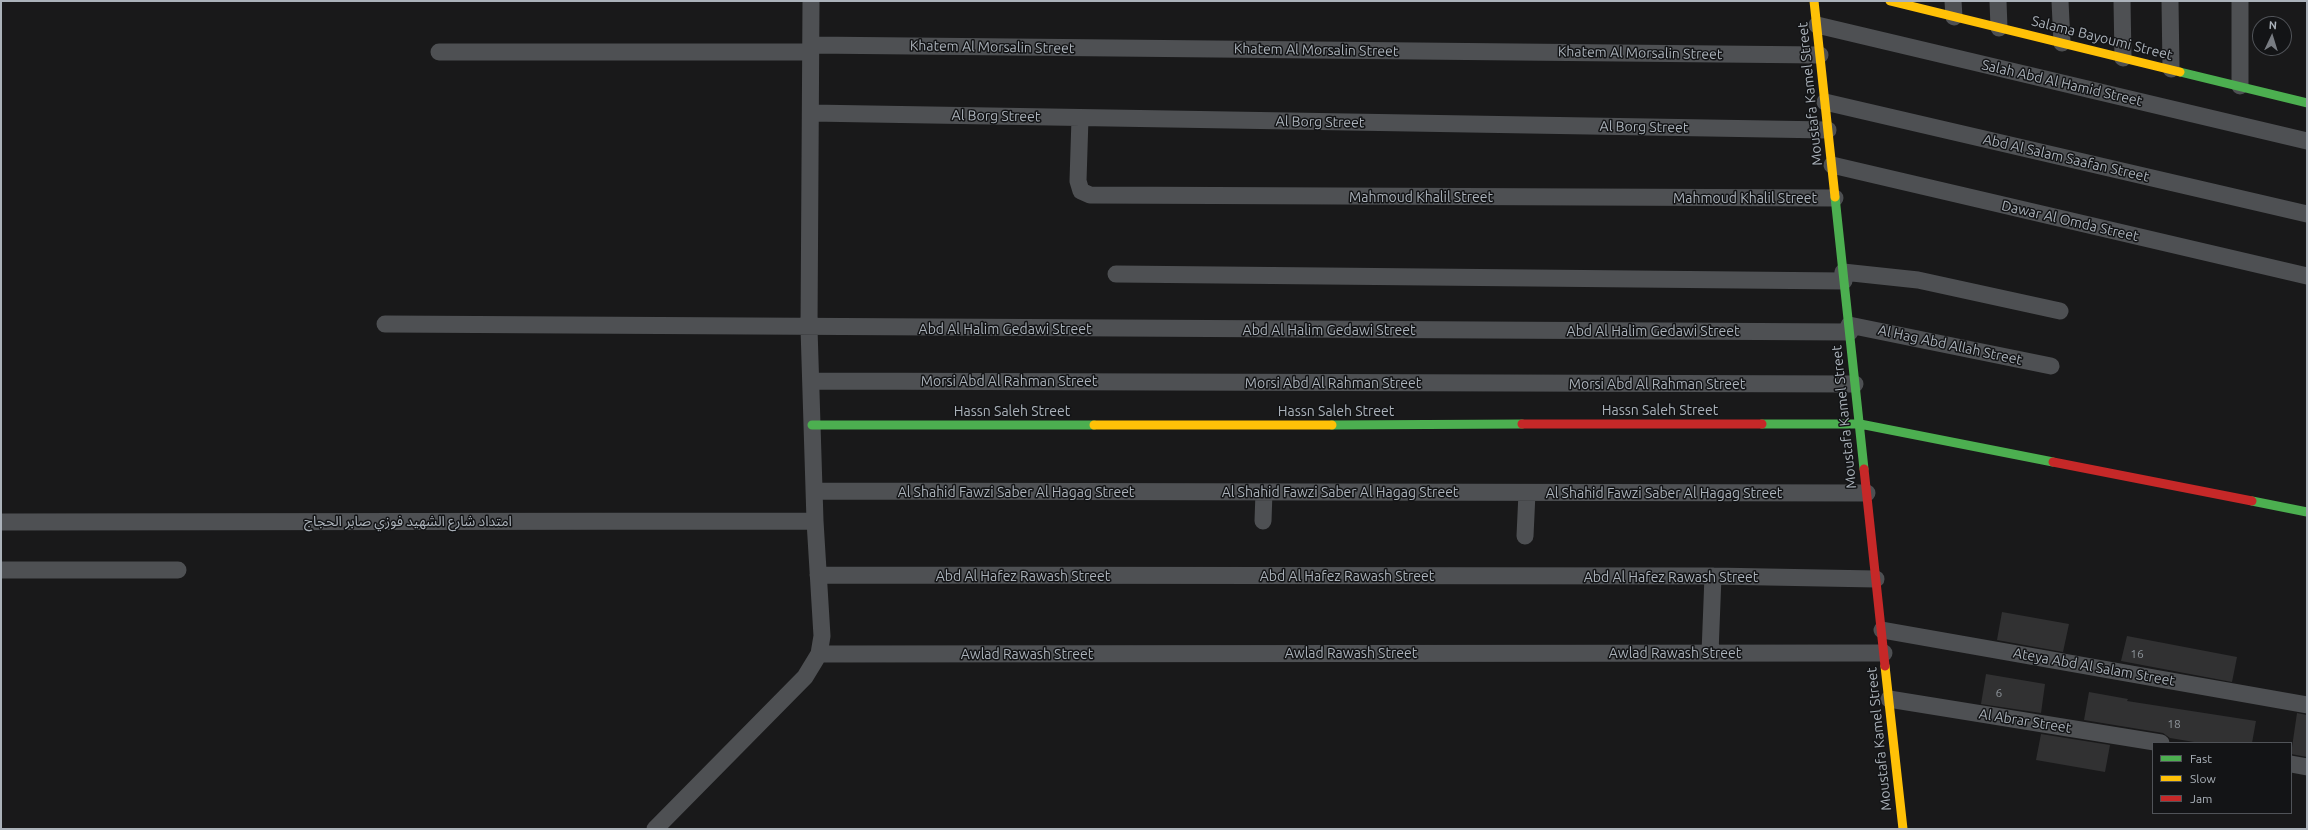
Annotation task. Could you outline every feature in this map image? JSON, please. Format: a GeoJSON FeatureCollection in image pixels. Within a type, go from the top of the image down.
{"type":"FeatureCollection","features":[{"type":"Feature","properties":{"kind":"street"},"geometry":{"type":"LineString","coordinates":[[655,829],[805,676],[819,654],[822,636],[815,521],[809,328],[811,1]]}},
{"type":"Feature","properties":{"kind":"street","name":"Moustafa Kamel Street"},"geometry":{"type":"LineString","coordinates":[[1814,1],[1903,829]]}},
{"type":"Feature","properties":{"kind":"street","name":"Salama Bayoumi Street"},"geometry":{"type":"LineString","coordinates":[[1890,1],[1954,9],[1998,28],[2307,102]]}},
{"type":"Feature","properties":{"kind":"street"},"geometry":{"type":"LineString","coordinates":[[1998,1],[1998,28]]}},
{"type":"Feature","properties":{"kind":"street"},"geometry":{"type":"LineString","coordinates":[[2060,1],[2062,43]]}},
{"type":"Feature","properties":{"kind":"street"},"geometry":{"type":"LineString","coordinates":[[2122,1],[2123,58]]}},
{"type":"Feature","properties":{"kind":"street"},"geometry":{"type":"LineString","coordinates":[[2170,1],[2170,69]]}},
{"type":"Feature","properties":{"kind":"street"},"geometry":{"type":"LineString","coordinates":[[2240,1],[2240,86]]}},
{"type":"Feature","properties":{"kind":"street","name":"Salah Abd Al Hamid Street"},"geometry":{"type":"LineString","coordinates":[[1817,25],[2307,141]]}},
{"type":"Feature","properties":{"kind":"street","name":"Khatem Al Morsalin Street"},"geometry":{"type":"LineString","coordinates":[[439,52],[811,48],[1820,55]]}},
{"type":"Feature","properties":{"kind":"street","name":"Abd Al Salam Saafan Street"},"geometry":{"type":"LineString","coordinates":[[1825,102],[2307,214]]}},
{"type":"Feature","properties":{"kind":"street","name":"Al Borg Street"},"geometry":{"type":"LineString","coordinates":[[811,112],[1080,118],[1828,130]]}},
{"type":"Feature","properties":{"kind":"street","name":"Mahmoud Khalil Street"},"geometry":{"type":"LineString","coordinates":[[1080,118],[1078,182],[1081,191],[1090,196],[1835,198]]}},
{"type":"Feature","properties":{"kind":"street","name":"Dawar Al Omda Street"},"geometry":{"type":"LineString","coordinates":[[1832,165],[2307,276]]}},
{"type":"Feature","properties":{"kind":"street"},"geometry":{"type":"LineString","coordinates":[[1116,274],[1844,276],[1918,280],[2060,311]]}},
{"type":"Feature","properties":{"kind":"street","name":"Abd Al Halim Gedawi Street"},"geometry":{"type":"LineString","coordinates":[[385,324],[809,328],[1849,328]]}},
{"type":"Feature","properties":{"kind":"street","name":"Al Hag Abd Allah Street"},"geometry":{"type":"LineString","coordinates":[[1849,328],[2051,366]]}},
{"type":"Feature","properties":{"kind":"street","name":"Morsi Abd Al Rahman Street"},"geometry":{"type":"LineString","coordinates":[[811,381],[1855,384]]}},
{"type":"Feature","properties":{"kind":"street","name":"Hassn Saleh Street"},"geometry":{"type":"LineString","coordinates":[[812,425],[1860,424],[2307,512]]}},
{"type":"Feature","properties":{"kind":"street","name":"Al Shahid Fawzi Saber Al Hagag Street"},"geometry":{"type":"LineString","coordinates":[[814,491],[1867,493]]}},
{"type":"Feature","properties":{"kind":"street"},"geometry":{"type":"LineString","coordinates":[[1263,521],[1264,492]]}},
{"type":"Feature","properties":{"kind":"street"},"geometry":{"type":"LineString","coordinates":[[1525,536],[1527,492]]}},
{"type":"Feature","properties":{"kind":"street","name":"امتداد شارع الشهيد فوزي صابر الحجاج"},"geometry":{"type":"LineString","coordinates":[[1,522],[815,521]]}},
{"type":"Feature","properties":{"kind":"street"},"geometry":{"type":"LineString","coordinates":[[1,570],[178,570]]}},
{"type":"Feature","properties":{"kind":"street","name":"Abd Al Hafez Rawash Street"},"geometry":{"type":"LineString","coordinates":[[818,575],[1713,576],[1876,580]]}},
{"type":"Feature","properties":{"kind":"street"},"geometry":{"type":"LineString","coordinates":[[1710,653],[1713,576]]}},
{"type":"Feature","properties":{"kind":"street","name":"Ateya Abd Al Salam Street"},"geometry":{"type":"LineString","coordinates":[[1882,630],[2307,704]]}},
{"type":"Feature","properties":{"kind":"street","name":"Awlad Rawash Street"},"geometry":{"type":"LineString","coordinates":[[819,654],[1884,653]]}},
{"type":"Feature","properties":{"kind":"street","name":"Al Abrar Street"},"geometry":{"type":"LineString","coordinates":[[1889,699],[2155,742]]}},
{"type":"Feature","properties":{"kind":"street"},"geometry":{"type":"LineString","coordinates":[[2292,764],[2307,767]]}},
{"type":"Feature","properties":{"kind":"building"},"geometry":{"type":"Polygon","coordinates":[[[2002,612],[2069,624],[2063,652],[1997,640],[2002,612]]]}},
{"type":"Feature","properties":{"kind":"building"},"geometry":{"type":"Polygon","coordinates":[[[2127,636],[2237,657],[2232,682],[2121,661],[2127,636]]]}},
{"type":"Feature","properties":{"kind":"building"},"geometry":{"type":"Polygon","coordinates":[[[1986,674],[2045,684],[2041,713],[1981,704],[1986,674]]]}},
{"type":"Feature","properties":{"kind":"building"},"geometry":{"type":"Polygon","coordinates":[[[2089,692],[2128,699],[2127,701],[2256,721],[2252,742],[2194,742],[2170,738],[2163,733],[2084,720],[2089,692]]]}},
{"type":"Feature","properties":{"kind":"building"},"geometry":{"type":"Polygon","coordinates":[[[2297,713],[2307,715],[2307,757],[2292,754],[2297,713]]]}},
{"type":"Feature","properties":{"kind":"building"},"geometry":{"type":"Polygon","coordinates":[[[2041,734],[2110,745],[2105,772],[2036,760],[2041,734]]]}},
{"type":"Feature","properties":{"kind":"traffic: fast"},"geometry":{"type":"LineString","coordinates":[[2180,72],[2307,103]]}},
{"type":"Feature","properties":{"kind":"traffic: fast"},"geometry":{"type":"LineString","coordinates":[[1835,197],[1864,469]]}},
{"type":"Feature","properties":{"kind":"traffic: fast"},"geometry":{"type":"LineString","coordinates":[[1332,425],[1522,424]]}},
{"type":"Feature","properties":{"kind":"traffic: fast"},"geometry":{"type":"LineString","coordinates":[[1762,424],[1860,424],[2053,462]]}},
{"type":"Feature","properties":{"kind":"traffic: fast"},"geometry":{"type":"LineString","coordinates":[[812,425],[1094,425]]}},
{"type":"Feature","properties":{"kind":"traffic: fast"},"geometry":{"type":"LineString","coordinates":[[2252,501],[2307,512]]}},
{"type":"Feature","properties":{"kind":"traffic: slow"},"geometry":{"type":"LineString","coordinates":[[1814,1],[1835,197]]}},
{"type":"Feature","properties":{"kind":"traffic: slow"},"geometry":{"type":"LineString","coordinates":[[1890,1],[2180,72]]}},
{"type":"Feature","properties":{"kind":"traffic: slow"},"geometry":{"type":"LineString","coordinates":[[1094,425],[1332,425]]}},
{"type":"Feature","properties":{"kind":"traffic: slow"},"geometry":{"type":"LineString","coordinates":[[1885,666],[1903,829]]}},
{"type":"Feature","properties":{"kind":"traffic: jam"},"geometry":{"type":"LineString","coordinates":[[1522,424],[1762,424]]}},
{"type":"Feature","properties":{"kind":"traffic: jam"},"geometry":{"type":"LineString","coordinates":[[2053,462],[2252,501]]}},
{"type":"Feature","properties":{"kind":"traffic: jam"},"geometry":{"type":"LineString","coordinates":[[1864,469],[1885,666]]}}]}
